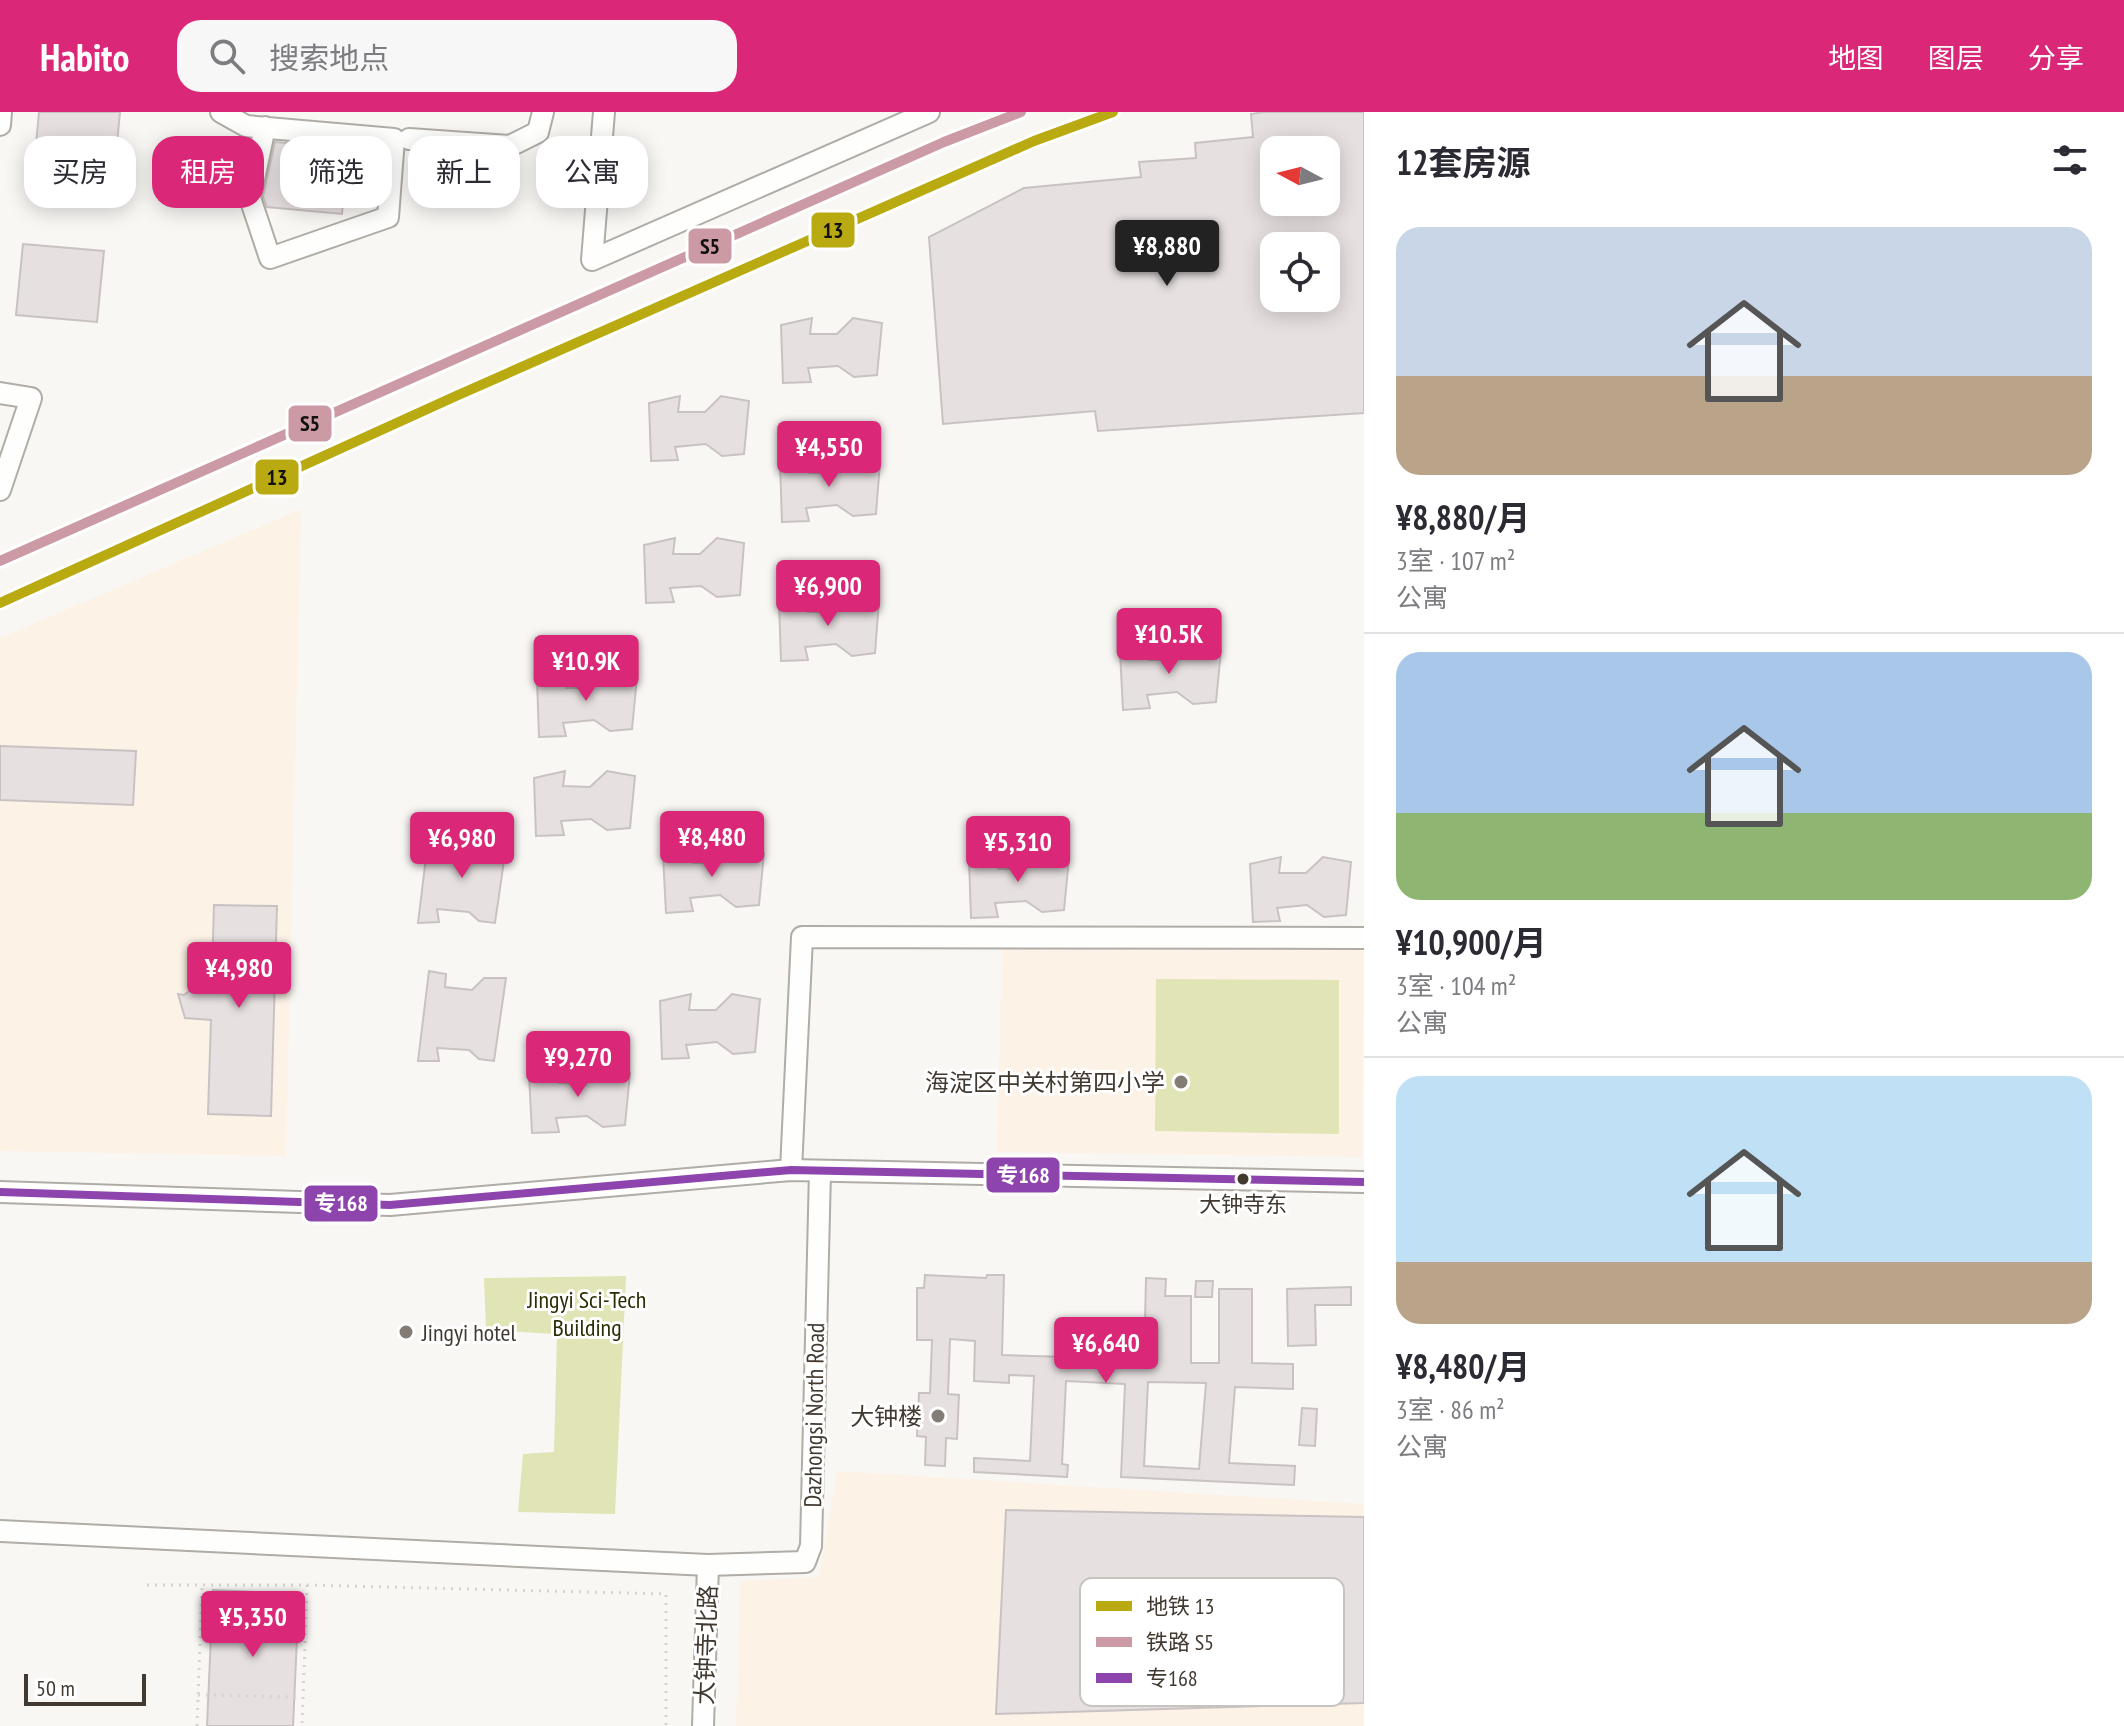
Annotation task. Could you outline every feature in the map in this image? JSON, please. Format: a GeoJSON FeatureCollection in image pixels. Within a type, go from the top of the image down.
{"type":"FeatureCollection","features":[{"type":"Feature","properties":{"kind":"street"},"geometry":{"type":"LineString","coordinates":[[0,125],[1,112]]}},
{"type":"Feature","properties":{"kind":"street"},"geometry":{"type":"LineString","coordinates":[[221,112],[246,126],[510,146],[538,132],[543,112]]}},
{"type":"Feature","properties":{"kind":"street"},"geometry":{"type":"LineString","coordinates":[[604,112],[592,260],[929,112]]}},
{"type":"Feature","properties":{"kind":"street"},"geometry":{"type":"LineString","coordinates":[[265,127],[250,198],[270,258],[388,217],[402,139]]}},
{"type":"Feature","properties":{"kind":"street"},"geometry":{"type":"LineString","coordinates":[[0,393],[31,398],[0,490]]}},
{"type":"Feature","properties":{"kind":"street"},"geometry":{"type":"LineString","coordinates":[[791,1170],[802,937],[1364,938]]}},
{"type":"Feature","properties":{"kind":"street"},"geometry":{"type":"LineString","coordinates":[[0,1192],[390,1205],[791,1170],[1364,1182]]}},
{"type":"Feature","properties":{"kind":"street","name":"Dazhongsi North Road"},"geometry":{"type":"LineString","coordinates":[[708,1565],[805,1562],[811,1546],[820,1171]]}},
{"type":"Feature","properties":{"kind":"street"},"geometry":{"type":"LineString","coordinates":[[0,1531],[708,1565]]}},
{"type":"Feature","properties":{"kind":"street","name":"大钟寺北路"},"geometry":{"type":"LineString","coordinates":[[703,1726],[708,1565]]}},
{"type":"Feature","properties":{"kind":"path"},"geometry":{"type":"LineString","coordinates":[[147,1585],[307,1585],[666,1594],[666,1726]]}},
{"type":"Feature","properties":{"kind":"path"},"geometry":{"type":"LineString","coordinates":[[197,1726],[202,1585]]}},
{"type":"Feature","properties":{"kind":"path"},"geometry":{"type":"LineString","coordinates":[[302,1726],[307,1585]]}},
{"type":"Feature","properties":{"kind":"path"},"geometry":{"type":"LineString","coordinates":[[198,1695],[303,1697]]}},
{"type":"Feature","properties":{"kind":"shaded area"},"geometry":{"type":"Polygon","coordinates":[[[301,509],[286,1156],[0,1151],[0,638],[301,509]]]}},
{"type":"Feature","properties":{"kind":"shaded area","name":"海淀区中关村第四小学"},"geometry":{"type":"Polygon","coordinates":[[[1002,948],[1364,950],[1362,1157],[997,1152],[1002,948]]]}},
{"type":"Feature","properties":{"kind":"shaded area"},"geometry":{"type":"Polygon","coordinates":[[[837,1471],[1364,1504],[1364,1726],[736,1726],[740,1581],[819,1577],[837,1471]]]}},
{"type":"Feature","properties":{"kind":"green space"},"geometry":{"type":"Polygon","coordinates":[[[1156,979],[1339,980],[1339,1134],[1155,1131],[1156,979]]]}},
{"type":"Feature","properties":{"kind":"green space","name":"Jingyi Sci-Tech Building"},"geometry":{"type":"Polygon","coordinates":[[[626,1276],[615,1514],[518,1512],[523,1454],[554,1452],[557,1334],[486,1330],[484,1278],[626,1276]]]}},
{"type":"Feature","properties":{"kind":"building"},"geometry":{"type":"Polygon","coordinates":[[[39,112],[120,112],[118,136],[37,136],[39,112]]]}},
{"type":"Feature","properties":{"kind":"building"},"geometry":{"type":"Polygon","coordinates":[[[1364,112],[1364,413],[1098,431],[1095,411],[943,424],[929,237],[1024,188],[1141,177],[1139,162],[1196,158],[1195,143],[1253,137],[1251,114],[1364,112]]]}},
{"type":"Feature","properties":{"kind":"building"},"geometry":{"type":"Polygon","coordinates":[[[275,142],[280,142],[280,208],[343,208],[342,214],[267,207],[264,192],[275,142]]]}},
{"type":"Feature","properties":{"kind":"building"},"geometry":{"type":"Polygon","coordinates":[[[23,244],[104,251],[97,322],[16,315],[23,244]]]}},
{"type":"Feature","properties":{"kind":"building"},"geometry":{"type":"Polygon","coordinates":[[[812,318],[810,334],[837,334],[853,318],[882,323],[877,375],[854,377],[838,366],[808,368],[811,382],[783,383],[781,325],[812,318]]]}},
{"type":"Feature","properties":{"kind":"building"},"geometry":{"type":"Polygon","coordinates":[[[680,396],[678,412],[705,412],[721,396],[749,401],[744,454],[722,456],[706,444],[675,447],[678,460],[651,461],[649,403],[680,396]]]}},
{"type":"Feature","properties":{"kind":"building"},"geometry":{"type":"Polygon","coordinates":[[[811,457],[809,473],[836,473],[852,457],[880,462],[876,514],[853,516],[837,505],[806,508],[809,521],[782,522],[780,464],[811,457]]]}},
{"type":"Feature","properties":{"kind":"building"},"geometry":{"type":"Polygon","coordinates":[[[675,538],[673,554],[700,554],[717,538],[744,543],[740,595],[717,597],[701,586],[670,588],[674,602],[646,603],[644,545],[675,538]]]}},
{"type":"Feature","properties":{"kind":"building"},"geometry":{"type":"Polygon","coordinates":[[[810,596],[808,612],[835,612],[851,596],[879,601],[875,653],[852,656],[836,644],[805,647],[808,660],[781,661],[779,603],[810,596]]]}},
{"type":"Feature","properties":{"kind":"building"},"geometry":{"type":"Polygon","coordinates":[[[1151,644],[1149,660],[1176,660],[1193,645],[1221,650],[1216,702],[1193,704],[1177,692],[1147,695],[1150,708],[1123,710],[1120,652],[1151,644]]]}},
{"type":"Feature","properties":{"kind":"building"},"geometry":{"type":"Polygon","coordinates":[[[568,672],[566,688],[593,688],[609,672],[637,677],[632,729],[610,731],[594,720],[563,723],[566,736],[539,737],[537,679],[568,672]]]}},
{"type":"Feature","properties":{"kind":"building"},"geometry":{"type":"Polygon","coordinates":[[[0,746],[136,751],[133,805],[0,800],[0,746]]]}},
{"type":"Feature","properties":{"kind":"building"},"geometry":{"type":"Polygon","coordinates":[[[565,771],[563,786],[590,787],[607,771],[635,776],[630,828],[607,830],[591,819],[561,821],[564,835],[536,836],[534,778],[565,771]]]}},
{"type":"Feature","properties":{"kind":"building"},"geometry":{"type":"Polygon","coordinates":[[[429,833],[446,836],[445,848],[472,851],[484,840],[507,840],[495,923],[479,921],[469,912],[437,909],[439,922],[418,923],[429,833]]]}},
{"type":"Feature","properties":{"kind":"building"},"geometry":{"type":"Polygon","coordinates":[[[694,848],[693,863],[720,863],[736,848],[764,853],[759,905],[736,907],[720,895],[690,898],[693,911],[666,913],[663,855],[694,848]]]}},
{"type":"Feature","properties":{"kind":"building"},"geometry":{"type":"Polygon","coordinates":[[[1000,853],[998,869],[1025,869],[1041,853],[1069,858],[1064,910],[1042,912],[1026,901],[995,903],[998,917],[971,918],[969,860],[1000,853]]]}},
{"type":"Feature","properties":{"kind":"building"},"geometry":{"type":"Polygon","coordinates":[[[1281,857],[1279,873],[1306,873],[1323,857],[1351,862],[1346,915],[1324,917],[1307,905],[1277,908],[1280,921],[1253,922],[1250,864],[1281,857]]]}},
{"type":"Feature","properties":{"kind":"building"},"geometry":{"type":"Polygon","coordinates":[[[214,905],[277,906],[271,1116],[208,1114],[211,1020],[185,1018],[178,994],[184,995],[212,974],[214,905]]]}},
{"type":"Feature","properties":{"kind":"building"},"geometry":{"type":"Polygon","coordinates":[[[429,971],[446,974],[445,987],[472,990],[484,978],[506,978],[494,1061],[479,1059],[469,1050],[437,1048],[439,1061],[418,1061],[429,971]]]}},
{"type":"Feature","properties":{"kind":"building"},"geometry":{"type":"Polygon","coordinates":[[[691,994],[689,1010],[716,1010],[732,994],[760,999],[755,1052],[733,1054],[717,1042],[686,1045],[689,1058],[662,1059],[660,1001],[691,994]]]}},
{"type":"Feature","properties":{"kind":"building"},"geometry":{"type":"Polygon","coordinates":[[[560,1068],[559,1083],[586,1084],[602,1068],[630,1073],[625,1125],[603,1127],[587,1116],[556,1118],[559,1132],[532,1133],[529,1075],[560,1068]]]}},
{"type":"Feature","properties":{"kind":"building"},"geometry":{"type":"Polygon","coordinates":[[[925,1275],[986,1278],[987,1275],[1004,1275],[1002,1355],[1144,1362],[1146,1278],[1166,1279],[1165,1296],[1191,1296],[1191,1363],[1219,1363],[1219,1289],[1252,1289],[1252,1363],[1293,1364],[1293,1389],[1235,1387],[1229,1463],[1295,1466],[1294,1485],[1121,1477],[1125,1384],[1066,1381],[1062,1464],[1068,1465],[1067,1477],[974,1472],[974,1458],[1030,1461],[1034,1376],[1009,1375],[1009,1383],[974,1381],[975,1341],[950,1339],[948,1394],[959,1395],[957,1439],[946,1438],[945,1466],[925,1465],[926,1437],[917,1436],[919,1393],[930,1393],[932,1340],[917,1340],[917,1288],[924,1288],[925,1275]],[[1148,1382],[1144,1466],[1199,1469],[1206,1383],[1148,1382]]]}},
{"type":"Feature","properties":{"kind":"building"},"geometry":{"type":"Polygon","coordinates":[[[1196,1281],[1213,1281],[1212,1297],[1195,1297],[1196,1281]]]}},
{"type":"Feature","properties":{"kind":"building"},"geometry":{"type":"Polygon","coordinates":[[[1351,1287],[1351,1305],[1315,1305],[1316,1345],[1288,1346],[1287,1289],[1351,1287]]]}},
{"type":"Feature","properties":{"kind":"building"},"geometry":{"type":"Polygon","coordinates":[[[1302,1408],[1317,1409],[1315,1446],[1299,1445],[1302,1408]]]}},
{"type":"Feature","properties":{"kind":"building"},"geometry":{"type":"Polygon","coordinates":[[[1006,1510],[1364,1517],[1364,1703],[1344,1704],[1344,1578],[1080,1578],[1080,1706],[1264,1706],[996,1714],[1006,1510]]]}},
{"type":"Feature","properties":{"kind":"building"},"geometry":{"type":"Polygon","coordinates":[[[213,1590],[299,1594],[293,1726],[207,1726],[213,1590]]]}},
{"type":"Feature","properties":{"kind":"metro line","name":"13"},"geometry":{"type":"LineString","coordinates":[[0,603],[456,396],[1034,141],[1113,112]]}},
{"type":"Feature","properties":{"kind":"rail line","name":"S5"},"geometry":{"type":"LineString","coordinates":[[0,561],[944,142],[1021,112]]}},
{"type":"Feature","properties":{"kind":"transit line","name":"专168"},"geometry":{"type":"LineString","coordinates":[[0,1192],[390,1205],[791,1170],[1364,1182]]}},
{"type":"Feature","properties":{"kind":"place","name":"海淀区中关村第四小学"},"geometry":{"type":"Point","coordinates":[1181,1082]}},
{"type":"Feature","properties":{"kind":"place","name":"大钟寺东"},"geometry":{"type":"Point","coordinates":[1243,1179]}},
{"type":"Feature","properties":{"kind":"place","name":"Jingyi hotel"},"geometry":{"type":"Point","coordinates":[406,1332]}},
{"type":"Feature","properties":{"kind":"place","name":"大钟楼"},"geometry":{"type":"Point","coordinates":[938,1416]}}]}
